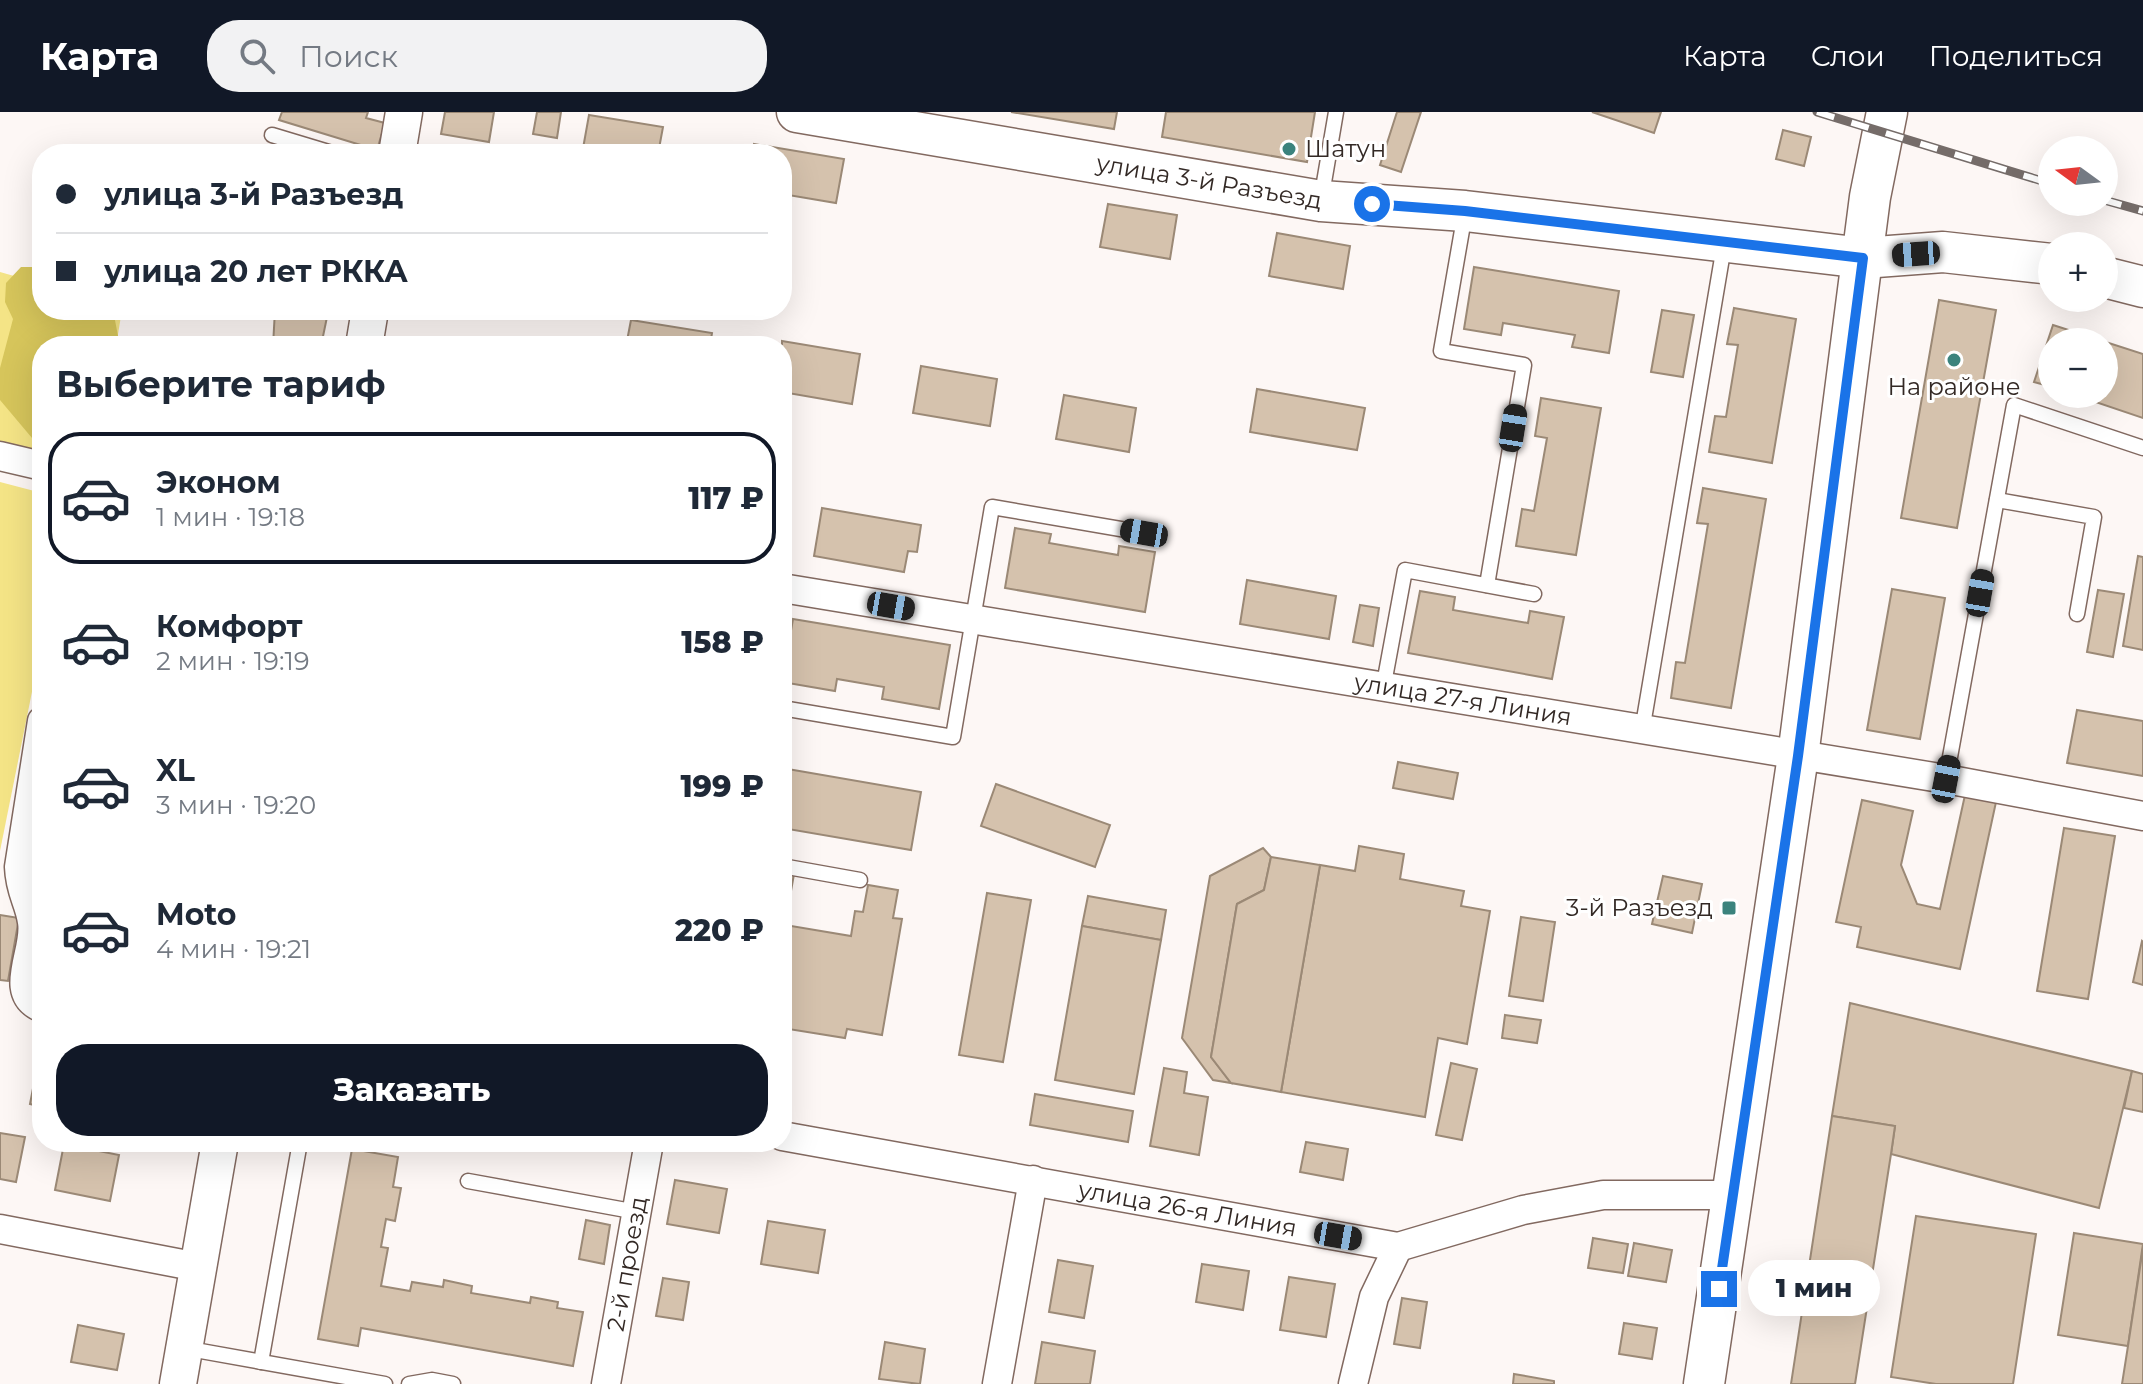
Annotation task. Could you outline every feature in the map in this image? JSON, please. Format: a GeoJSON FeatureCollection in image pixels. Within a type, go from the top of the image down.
{"type":"FeatureCollection","features":[{"type":"Feature","properties":{"kind":"main road","name":"улица 3-й Разъезд"},"geometry":{"type":"LineString","coordinates":[[797,112],[912,122],[1321,201],[1465,211],[1863,258],[1943,252],[2038,262]]}},
{"type":"Feature","properties":{"kind":"main road"},"geometry":{"type":"LineString","coordinates":[[1704,1384],[1798,756],[1863,258],[1887,112]]}},
{"type":"Feature","properties":{"kind":"main road"},"geometry":{"type":"LineString","coordinates":[[2118,281],[2143,287]]}},
{"type":"Feature","properties":{"kind":"street"},"geometry":{"type":"LineString","coordinates":[[399,144],[404,112]]}},
{"type":"Feature","properties":{"kind":"street"},"geometry":{"type":"LineString","coordinates":[[0,456],[32,464]]}},
{"type":"Feature","properties":{"kind":"street","name":"улица 27-я Линия"},"geometry":{"type":"LineString","coordinates":[[792,590],[1946,779],[2143,816]]}},
{"type":"Feature","properties":{"kind":"street"},"geometry":{"type":"LineString","coordinates":[[32,784],[19,867],[19,890],[32,923]]}},
{"type":"Feature","properties":{"kind":"street","name":"улица 26-я Линия"},"geometry":{"type":"LineString","coordinates":[[792,1138],[1398,1247],[1523,1210],[1603,1195],[1733,1195]]}},
{"type":"Feature","properties":{"kind":"street"},"geometry":{"type":"LineString","coordinates":[[178,1384],[218,1152]]}},
{"type":"Feature","properties":{"kind":"street","name":"2-й проезд"},"geometry":{"type":"LineString","coordinates":[[606,1384],[647,1152]]}},
{"type":"Feature","properties":{"kind":"street"},"geometry":{"type":"LineString","coordinates":[[997,1384],[1033,1180]]}},
{"type":"Feature","properties":{"kind":"street"},"geometry":{"type":"LineString","coordinates":[[0,1229],[198,1267]]}},
{"type":"Feature","properties":{"kind":"street"},"geometry":{"type":"LineString","coordinates":[[1353,1384],[1374,1297],[1398,1247]]}},
{"type":"Feature","properties":{"kind":"lane"},"geometry":{"type":"LineString","coordinates":[[1321,201],[1336,112]]}},
{"type":"Feature","properties":{"kind":"lane"},"geometry":{"type":"LineString","coordinates":[[272,135],[302,144]]}},
{"type":"Feature","properties":{"kind":"lane"},"geometry":{"type":"LineString","coordinates":[[1465,211],[1441,351],[1524,365],[1487,585]]}},
{"type":"Feature","properties":{"kind":"lane"},"geometry":{"type":"LineString","coordinates":[[1642,731],[1725,241]]}},
{"type":"Feature","properties":{"kind":"lane"},"geometry":{"type":"LineString","coordinates":[[1946,779],[2014,405],[2143,448]]}},
{"type":"Feature","properties":{"kind":"lane"},"geometry":{"type":"LineString","coordinates":[[1997,500],[2094,517],[2077,614]]}},
{"type":"Feature","properties":{"kind":"lane"},"geometry":{"type":"LineString","coordinates":[[792,710],[953,737],[992,507],[1144,533]]}},
{"type":"Feature","properties":{"kind":"lane"},"geometry":{"type":"LineString","coordinates":[[1383,689],[1405,570],[1534,594]]}},
{"type":"Feature","properties":{"kind":"lane"},"geometry":{"type":"LineString","coordinates":[[792,868],[860,880]]}},
{"type":"Feature","properties":{"kind":"lane"},"geometry":{"type":"LineString","coordinates":[[261,1362],[298,1152]]}},
{"type":"Feature","properties":{"kind":"lane"},"geometry":{"type":"LineString","coordinates":[[468,1181],[637,1212]]}},
{"type":"Feature","properties":{"kind":"lane"},"geometry":{"type":"LineString","coordinates":[[184,1348],[385,1384]]}},
{"type":"Feature","properties":{"kind":"lane"},"geometry":{"type":"LineString","coordinates":[[409,1384],[432,1380],[453,1384]]}},
{"type":"Feature","properties":{"kind":"shaded area"},"geometry":{"type":"Polygon","coordinates":[[[21,267],[32,267],[32,320],[115,320],[118,336],[32,336],[32,438],[0,400],[0,368],[13,319],[5,302],[6,283],[21,267]]]}},
{"type":"Feature","properties":{"kind":"shaded area"},"geometry":{"type":"Polygon","coordinates":[[[0,272],[32,281],[32,320],[120,320],[118,336],[32,336],[32,453],[0,445],[0,272]]]}},
{"type":"Feature","properties":{"kind":"shaded area"},"geometry":{"type":"Polygon","coordinates":[[[0,482],[32,490],[32,692],[0,851],[0,482]]]}},
{"type":"Feature","properties":{"kind":"building"},"geometry":{"type":"Polygon","coordinates":[[[282,112],[368,112],[366,118],[385,123],[379,144],[357,144],[279,120],[282,112]]]}},
{"type":"Feature","properties":{"kind":"building"},"geometry":{"type":"Polygon","coordinates":[[[445,112],[494,112],[489,142],[441,134],[445,112]]]}},
{"type":"Feature","properties":{"kind":"building"},"geometry":{"type":"Polygon","coordinates":[[[537,112],[561,112],[557,138],[533,134],[537,112]]]}},
{"type":"Feature","properties":{"kind":"building"},"geometry":{"type":"Polygon","coordinates":[[[1011,112],[1117,112],[1114,129],[1011,112]]]}},
{"type":"Feature","properties":{"kind":"building"},"geometry":{"type":"Polygon","coordinates":[[[1166,112],[1315,112],[1307,162],[1162,137],[1166,112]]]}},
{"type":"Feature","properties":{"kind":"building"},"geometry":{"type":"Polygon","coordinates":[[[1397,112],[1421,112],[1401,172],[1380,165],[1397,112]]]}},
{"type":"Feature","properties":{"kind":"building"},"geometry":{"type":"Polygon","coordinates":[[[1592,112],[1661,112],[1654,133],[1592,112]]]}},
{"type":"Feature","properties":{"kind":"building"},"geometry":{"type":"Polygon","coordinates":[[[589,115],[663,127],[660,144],[584,144],[589,115]]]}},
{"type":"Feature","properties":{"kind":"building"},"geometry":{"type":"Polygon","coordinates":[[[1783,130],[1811,137],[1804,166],[1776,159],[1783,130]]]}},
{"type":"Feature","properties":{"kind":"building"},"geometry":{"type":"Polygon","coordinates":[[[792,150],[844,159],[836,203],[792,196],[792,150]]]}},
{"type":"Feature","properties":{"kind":"building"},"geometry":{"type":"Polygon","coordinates":[[[1108,204],[1177,215],[1170,259],[1100,247],[1108,204]]]}},
{"type":"Feature","properties":{"kind":"building"},"geometry":{"type":"Polygon","coordinates":[[[1277,233],[1350,246],[1343,289],[1269,276],[1277,233]]]}},
{"type":"Feature","properties":{"kind":"building"},"geometry":{"type":"Polygon","coordinates":[[[1474,267],[1619,291],[1609,353],[1572,347],[1575,335],[1503,323],[1501,335],[1464,329],[1474,267]]]}},
{"type":"Feature","properties":{"kind":"building"},"geometry":{"type":"Polygon","coordinates":[[[1939,300],[1996,310],[1957,528],[1901,518],[1939,300]]]}},
{"type":"Feature","properties":{"kind":"building"},"geometry":{"type":"Polygon","coordinates":[[[1734,308],[1796,319],[1772,463],[1709,452],[1715,416],[1726,417],[1738,345],[1727,344],[1734,308]]]}},
{"type":"Feature","properties":{"kind":"building"},"geometry":{"type":"Polygon","coordinates":[[[1662,310],[1694,315],[1683,377],[1651,372],[1662,310]]]}},
{"type":"Feature","properties":{"kind":"building"},"geometry":{"type":"Polygon","coordinates":[[[274,320],[326,320],[323,336],[274,336],[274,320]]]}},
{"type":"Feature","properties":{"kind":"building"},"geometry":{"type":"Polygon","coordinates":[[[631,320],[712,333],[712,336],[628,336],[631,320]]]}},
{"type":"Feature","properties":{"kind":"building"},"geometry":{"type":"Polygon","coordinates":[[[792,343],[860,354],[852,404],[792,394],[792,343]]]}},
{"type":"Feature","properties":{"kind":"building"},"geometry":{"type":"Polygon","coordinates":[[[2118,346],[2143,354],[2143,418],[2113,408],[2118,408],[2118,346]]]}},
{"type":"Feature","properties":{"kind":"building"},"geometry":{"type":"Polygon","coordinates":[[[921,366],[997,379],[990,426],[913,413],[921,366]]]}},
{"type":"Feature","properties":{"kind":"building"},"geometry":{"type":"Polygon","coordinates":[[[1257,389],[1365,408],[1357,450],[1250,432],[1257,389]]]}},
{"type":"Feature","properties":{"kind":"building"},"geometry":{"type":"Polygon","coordinates":[[[1064,395],[1136,408],[1129,452],[1056,439],[1064,395]]]}},
{"type":"Feature","properties":{"kind":"building"},"geometry":{"type":"Polygon","coordinates":[[[1541,398],[1601,408],[1576,555],[1516,546],[1522,509],[1534,511],[1547,438],[1535,436],[1541,398]]]}},
{"type":"Feature","properties":{"kind":"building"},"geometry":{"type":"Polygon","coordinates":[[[1703,488],[1766,499],[1731,708],[1671,698],[1676,662],[1685,663],[1708,524],[1697,523],[1703,488]]]}},
{"type":"Feature","properties":{"kind":"building"},"geometry":{"type":"Polygon","coordinates":[[[822,508],[921,525],[917,552],[908,551],[904,572],[814,556],[822,508]]]}},
{"type":"Feature","properties":{"kind":"building"},"geometry":{"type":"Polygon","coordinates":[[[1015,528],[1051,534],[1049,543],[1118,555],[1119,546],[1155,552],[1145,612],[1005,588],[1015,528]]]}},
{"type":"Feature","properties":{"kind":"building"},"geometry":{"type":"Polygon","coordinates":[[[2138,556],[2143,557],[2143,650],[2123,646],[2138,556]]]}},
{"type":"Feature","properties":{"kind":"building"},"geometry":{"type":"Polygon","coordinates":[[[1247,580],[1336,596],[1329,639],[1240,624],[1247,580]]]}},
{"type":"Feature","properties":{"kind":"building"},"geometry":{"type":"Polygon","coordinates":[[[1892,589],[1945,598],[1920,739],[1867,730],[1892,589]]]}},
{"type":"Feature","properties":{"kind":"building"},"geometry":{"type":"Polygon","coordinates":[[[2098,590],[2124,594],[2113,657],[2087,652],[2098,590]]]}},
{"type":"Feature","properties":{"kind":"building"},"geometry":{"type":"Polygon","coordinates":[[[1420,591],[1455,597],[1453,610],[1528,623],[1530,611],[1564,617],[1552,679],[1408,653],[1420,591]]]}},
{"type":"Feature","properties":{"kind":"building"},"geometry":{"type":"Polygon","coordinates":[[[1360,605],[1379,608],[1373,646],[1353,642],[1360,605]]]}},
{"type":"Feature","properties":{"kind":"building"},"geometry":{"type":"Polygon","coordinates":[[[793,619],[950,645],[939,709],[882,699],[884,687],[837,679],[835,691],[792,684],[793,619]]]}},
{"type":"Feature","properties":{"kind":"building"},"geometry":{"type":"Polygon","coordinates":[[[2077,710],[2143,721],[2143,776],[2067,763],[2077,710]]]}},
{"type":"Feature","properties":{"kind":"building"},"geometry":{"type":"Polygon","coordinates":[[[1398,762],[1458,773],[1453,799],[1393,788],[1398,762]]]}},
{"type":"Feature","properties":{"kind":"building"},"geometry":{"type":"Polygon","coordinates":[[[792,770],[921,792],[911,850],[792,830],[792,770]]]}},
{"type":"Feature","properties":{"kind":"building"},"geometry":{"type":"Polygon","coordinates":[[[996,784],[1110,825],[1095,867],[981,826],[996,784]]]}},
{"type":"Feature","properties":{"kind":"building"},"geometry":{"type":"Polygon","coordinates":[[[1965,795],[1996,802],[1960,969],[1857,947],[1861,927],[1836,922],[1862,800],[1913,811],[1901,865],[1917,904],[1940,909],[1965,795]]]}},
{"type":"Feature","properties":{"kind":"building"},"geometry":{"type":"Polygon","coordinates":[[[2064,828],[2115,836],[2088,999],[2037,991],[2064,828]]]}},
{"type":"Feature","properties":{"kind":"building"},"geometry":{"type":"Polygon","coordinates":[[[1359,846],[1404,854],[1400,879],[1464,891],[1461,906],[1490,911],[1467,1044],[1438,1038],[1425,1117],[1281,1092],[1320,865],[1355,871],[1359,846]]]}},
{"type":"Feature","properties":{"kind":"building"},"geometry":{"type":"Polygon","coordinates":[[[1263,848],[1271,857],[1264,890],[1237,904],[1211,1057],[1231,1083],[1213,1080],[1182,1038],[1210,876],[1263,848]]]}},
{"type":"Feature","properties":{"kind":"building"},"geometry":{"type":"Polygon","coordinates":[[[1271,857],[1320,865],[1281,1092],[1231,1083],[1211,1057],[1237,904],[1264,890],[1271,857]]]}},
{"type":"Feature","properties":{"kind":"building"},"geometry":{"type":"Polygon","coordinates":[[[1663,876],[1702,884],[1692,933],[1652,924],[1663,876]]]}},
{"type":"Feature","properties":{"kind":"building"},"geometry":{"type":"Polygon","coordinates":[[[868,885],[898,890],[893,918],[902,919],[882,1035],[847,1029],[845,1038],[792,1030],[792,926],[851,936],[855,911],[863,912],[868,885]]]}},
{"type":"Feature","properties":{"kind":"building"},"geometry":{"type":"Polygon","coordinates":[[[987,893],[1031,900],[1003,1062],[959,1055],[987,893]]]}},
{"type":"Feature","properties":{"kind":"building"},"geometry":{"type":"Polygon","coordinates":[[[1088,896],[1166,910],[1161,940],[1082,926],[1088,896]]]}},
{"type":"Feature","properties":{"kind":"building"},"geometry":{"type":"Polygon","coordinates":[[[0,915],[19,918],[8,981],[0,980],[0,915]]]}},
{"type":"Feature","properties":{"kind":"building"},"geometry":{"type":"Polygon","coordinates":[[[1521,917],[1555,922],[1543,1001],[1509,996],[1521,917]]]}},
{"type":"Feature","properties":{"kind":"building"},"geometry":{"type":"Polygon","coordinates":[[[1082,926],[1161,940],[1134,1094],[1055,1080],[1082,926]]]}},
{"type":"Feature","properties":{"kind":"building"},"geometry":{"type":"Polygon","coordinates":[[[2143,942],[2143,985],[2133,982],[2143,942]]]}},
{"type":"Feature","properties":{"kind":"building"},"geometry":{"type":"Polygon","coordinates":[[[1850,1003],[2132,1071],[2099,1208],[1891,1154],[1895,1126],[1832,1116],[1850,1003]]]}},
{"type":"Feature","properties":{"kind":"building"},"geometry":{"type":"Polygon","coordinates":[[[1505,1015],[1541,1020],[1537,1043],[1502,1038],[1505,1015]]]}},
{"type":"Feature","properties":{"kind":"building"},"geometry":{"type":"Polygon","coordinates":[[[1451,1063],[1477,1069],[1462,1140],[1436,1135],[1451,1063]]]}},
{"type":"Feature","properties":{"kind":"building"},"geometry":{"type":"Polygon","coordinates":[[[1164,1068],[1187,1072],[1184,1093],[1208,1097],[1199,1155],[1150,1146],[1164,1068]]]}},
{"type":"Feature","properties":{"kind":"building"},"geometry":{"type":"Polygon","coordinates":[[[2132,1071],[2143,1074],[2143,1112],[2124,1108],[2132,1071]]]}},
{"type":"Feature","properties":{"kind":"building"},"geometry":{"type":"Polygon","coordinates":[[[1035,1094],[1133,1111],[1128,1142],[1030,1125],[1035,1094]]]}},
{"type":"Feature","properties":{"kind":"building"},"geometry":{"type":"Polygon","coordinates":[[[1832,1116],[1895,1126],[1891,1154],[1855,1384],[1791,1384],[1832,1116]]]}},
{"type":"Feature","properties":{"kind":"building"},"geometry":{"type":"Polygon","coordinates":[[[0,1133],[25,1137],[16,1182],[0,1179],[0,1133]]]}},
{"type":"Feature","properties":{"kind":"building"},"geometry":{"type":"Polygon","coordinates":[[[1306,1142],[1348,1149],[1343,1180],[1300,1172],[1306,1142]]]}},
{"type":"Feature","properties":{"kind":"building"},"geometry":{"type":"Polygon","coordinates":[[[62,1152],[119,1155],[110,1201],[55,1190],[62,1152]]]}},
{"type":"Feature","properties":{"kind":"building"},"geometry":{"type":"Polygon","coordinates":[[[351,1152],[398,1157],[393,1187],[401,1188],[395,1221],[386,1219],[381,1247],[388,1248],[381,1286],[410,1291],[412,1282],[443,1287],[444,1280],[472,1286],[471,1293],[530,1303],[531,1297],[558,1302],[557,1308],[583,1312],[573,1366],[361,1328],[358,1346],[318,1339],[351,1152]]]}},
{"type":"Feature","properties":{"kind":"building"},"geometry":{"type":"Polygon","coordinates":[[[675,1180],[727,1189],[719,1233],[667,1224],[675,1180]]]}},
{"type":"Feature","properties":{"kind":"building"},"geometry":{"type":"Polygon","coordinates":[[[1916,1216],[2036,1234],[2013,1384],[1936,1384],[1891,1377],[1916,1216]]]}},
{"type":"Feature","properties":{"kind":"building"},"geometry":{"type":"Polygon","coordinates":[[[586,1220],[610,1225],[604,1264],[579,1259],[586,1220]]]}},
{"type":"Feature","properties":{"kind":"building"},"geometry":{"type":"Polygon","coordinates":[[[768,1221],[825,1230],[818,1273],[761,1264],[768,1221]]]}},
{"type":"Feature","properties":{"kind":"building"},"geometry":{"type":"Polygon","coordinates":[[[2074,1233],[2143,1244],[2128,1346],[2058,1335],[2074,1233]]]}},
{"type":"Feature","properties":{"kind":"building"},"geometry":{"type":"Polygon","coordinates":[[[1593,1238],[1628,1244],[1623,1273],[1588,1268],[1593,1238]]]}},
{"type":"Feature","properties":{"kind":"building"},"geometry":{"type":"Polygon","coordinates":[[[1634,1243],[1672,1250],[1666,1282],[1628,1276],[1634,1243]]]}},
{"type":"Feature","properties":{"kind":"building"},"geometry":{"type":"Polygon","coordinates":[[[2143,1248],[2143,1384],[2122,1384],[2128,1346],[2143,1248]]]}},
{"type":"Feature","properties":{"kind":"building"},"geometry":{"type":"Polygon","coordinates":[[[1058,1260],[1093,1266],[1084,1318],[1049,1312],[1058,1260]]]}},
{"type":"Feature","properties":{"kind":"building"},"geometry":{"type":"Polygon","coordinates":[[[1202,1264],[1249,1271],[1243,1310],[1196,1302],[1202,1264]]]}},
{"type":"Feature","properties":{"kind":"building"},"geometry":{"type":"Polygon","coordinates":[[[1289,1277],[1335,1284],[1326,1337],[1280,1330],[1289,1277]]]}},
{"type":"Feature","properties":{"kind":"building"},"geometry":{"type":"Polygon","coordinates":[[[663,1278],[689,1282],[683,1320],[656,1316],[663,1278]]]}},
{"type":"Feature","properties":{"kind":"building"},"geometry":{"type":"Polygon","coordinates":[[[1402,1298],[1427,1302],[1420,1348],[1394,1344],[1402,1298]]]}},
{"type":"Feature","properties":{"kind":"building"},"geometry":{"type":"Polygon","coordinates":[[[1624,1323],[1657,1328],[1652,1359],[1619,1354],[1624,1323]]]}},
{"type":"Feature","properties":{"kind":"building"},"geometry":{"type":"Polygon","coordinates":[[[78,1325],[124,1334],[117,1370],[71,1362],[78,1325]]]}},
{"type":"Feature","properties":{"kind":"building"},"geometry":{"type":"Polygon","coordinates":[[[885,1342],[925,1349],[920,1384],[879,1379],[885,1342]]]}},
{"type":"Feature","properties":{"kind":"building"},"geometry":{"type":"Polygon","coordinates":[[[1042,1342],[1095,1351],[1090,1384],[1035,1384],[1042,1342]]]}},
{"type":"Feature","properties":{"kind":"building"},"geometry":{"type":"Polygon","coordinates":[[[1514,1374],[1554,1381],[1554,1384],[1513,1384],[1514,1374]]]}},
{"type":"Feature","properties":{"kind":"railway"},"geometry":{"type":"LineString","coordinates":[[1817,112],[2038,180]]}},
{"type":"Feature","properties":{"kind":"railway"},"geometry":{"type":"LineString","coordinates":[[2118,204],[2143,211]]}},
{"type":"Feature","properties":{"kind":"place","name":"Шатун"},"geometry":{"type":"Point","coordinates":[1289,149]}},
{"type":"Feature","properties":{"kind":"place","name":"На районе"},"geometry":{"type":"Point","coordinates":[1954,360]}},
{"type":"Feature","properties":{"kind":"place","name":"3-й Разъезд"},"geometry":{"type":"Point","coordinates":[1729,908]}},
{"type":"Feature","properties":{"kind":"route"},"geometry":{"type":"LineString","coordinates":[[1372,204],[1465,211],[1863,258],[1798,756],[1719,1289]]}}]}
